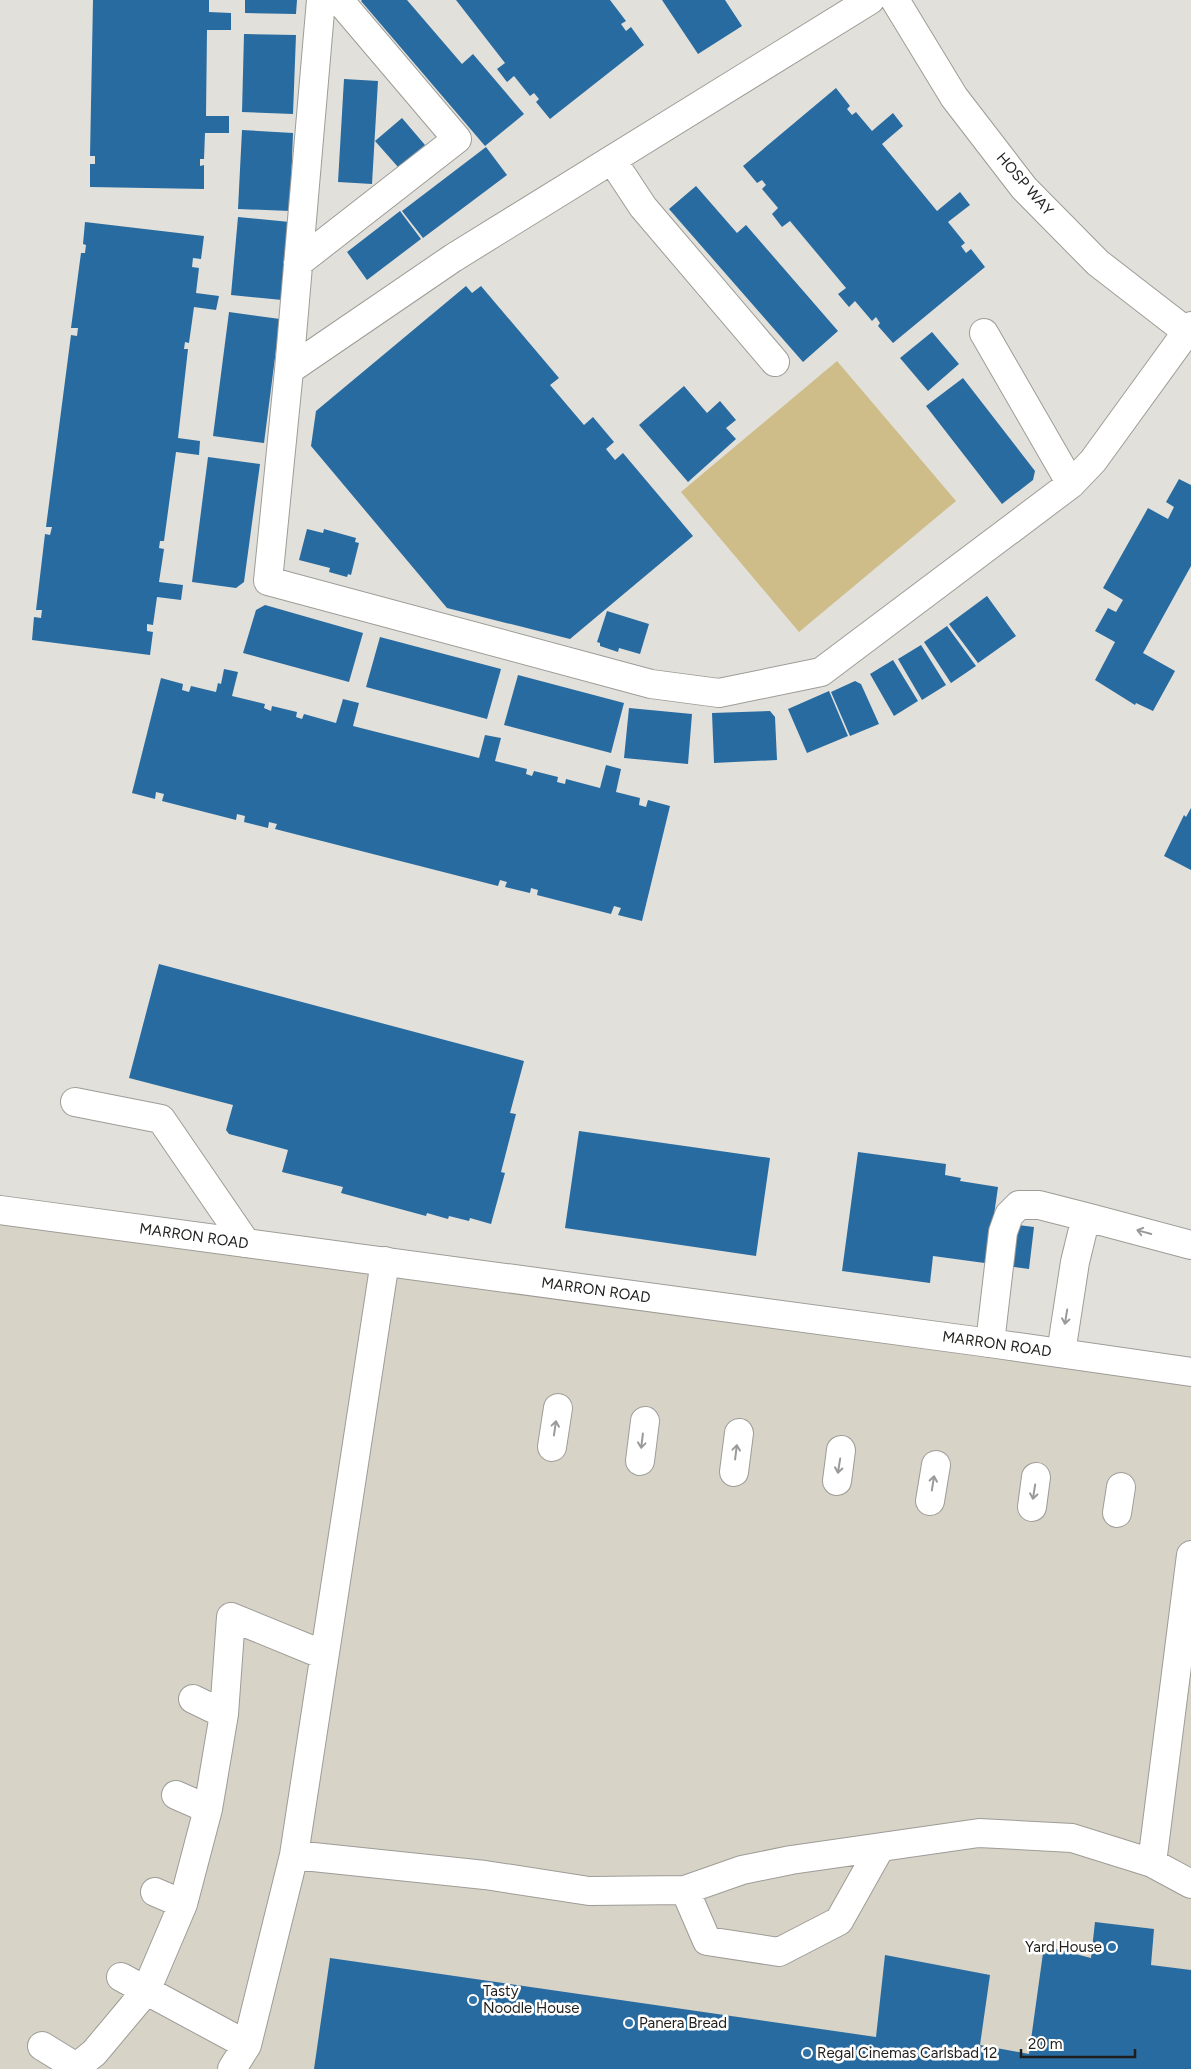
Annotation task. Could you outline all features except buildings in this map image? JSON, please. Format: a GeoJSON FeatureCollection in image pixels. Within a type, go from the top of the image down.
{"type":"FeatureCollection","features":[{"type":"Feature","properties":{"kind":"main road"},"geometry":{"type":"LineString","coordinates":[[322,0],[268,581],[651,684],[719,693],[821,672],[1071,484],[1093,461],[1189,330]]}},
{"type":"Feature","properties":{"kind":"main road"},"geometry":{"type":"LineString","coordinates":[[298,263],[457,139],[339,0]]}},
{"type":"Feature","properties":{"kind":"main road"},"geometry":{"type":"LineString","coordinates":[[289,370],[453,258],[870,0]]}},
{"type":"Feature","properties":{"kind":"main road","name":"HOSP WAY"},"geometry":{"type":"LineString","coordinates":[[896,0],[954,97],[1024,188],[1098,263],[1189,330]]}},
{"type":"Feature","properties":{"kind":"main road"},"geometry":{"type":"LineString","coordinates":[[612,160],[644,207],[775,362]]}},
{"type":"Feature","properties":{"kind":"main road"},"geometry":{"type":"LineString","coordinates":[[984,333],[1071,484]]}},
{"type":"Feature","properties":{"kind":"main road"},"geometry":{"type":"LineString","coordinates":[[74,1102],[161,1119],[246,1242]]}},
{"type":"Feature","properties":{"kind":"main road"},"geometry":{"type":"LineString","coordinates":[[990,1343],[1003,1232],[1009,1215],[1019,1205],[1038,1205],[1191,1246]]}},
{"type":"Feature","properties":{"kind":"main road","name":"MARRON ROAD"},"geometry":{"type":"LineString","coordinates":[[0,1210],[990,1343],[1191,1372]]}},
{"type":"Feature","properties":{"kind":"main road"},"geometry":{"type":"LineString","coordinates":[[1061,1353],[1075,1262],[1086,1217]]}},
{"type":"Feature","properties":{"kind":"main road"},"geometry":{"type":"LineString","coordinates":[[232,2069],[247,2045],[294,1855],[385,1261]]}},
{"type":"Feature","properties":{"kind":"main road"},"geometry":{"type":"LineString","coordinates":[[552,1447],[558,1408]]}},
{"type":"Feature","properties":{"kind":"main road"},"geometry":{"type":"LineString","coordinates":[[640,1461],[645,1421]]}},
{"type":"Feature","properties":{"kind":"main road"},"geometry":{"type":"LineString","coordinates":[[734,1472],[739,1433]]}},
{"type":"Feature","properties":{"kind":"main road"},"geometry":{"type":"LineString","coordinates":[[837,1481],[842,1450]]}},
{"type":"Feature","properties":{"kind":"main road"},"geometry":{"type":"LineString","coordinates":[[930,1501],[936,1465]]}},
{"type":"Feature","properties":{"kind":"main road"},"geometry":{"type":"LineString","coordinates":[[1032,1507],[1036,1476]]}},
{"type":"Feature","properties":{"kind":"main road"},"geometry":{"type":"LineString","coordinates":[[1152,1863],[1191,1555]]}},
{"type":"Feature","properties":{"kind":"main road"},"geometry":{"type":"LineString","coordinates":[[42,2046],[75,2068],[94,2054],[146,1991],[182,1904],[208,1809],[224,1714],[231,1617],[324,1655]]}},
{"type":"Feature","properties":{"kind":"main road"},"geometry":{"type":"LineString","coordinates":[[193,1699],[224,1714]]}},
{"type":"Feature","properties":{"kind":"main road"},"geometry":{"type":"LineString","coordinates":[[176,1795],[208,1809]]}},
{"type":"Feature","properties":{"kind":"main road"},"geometry":{"type":"LineString","coordinates":[[294,1855],[485,1875],[589,1891],[685,1890],[742,1870],[790,1860],[979,1833],[1072,1838],[1152,1863],[1191,1884]]}},
{"type":"Feature","properties":{"kind":"main road"},"geometry":{"type":"LineString","coordinates":[[685,1890],[707,1941],[779,1952],[839,1921],[880,1848]]}},
{"type":"Feature","properties":{"kind":"main road"},"geometry":{"type":"LineString","coordinates":[[155,1892],[182,1904]]}},
{"type":"Feature","properties":{"kind":"main road"},"geometry":{"type":"LineString","coordinates":[[121,1977],[247,2045]]}},
{"type":"Feature","properties":{"kind":"shaded area"},"geometry":{"type":"Polygon","coordinates":[[[837,361],[956,501],[799,632],[681,492],[837,361]]]}},
{"type":"Feature","properties":{"kind":"shaded area"},"geometry":{"type":"Polygon","coordinates":[[[0,1210],[1191,1371],[1191,2069],[0,2069],[0,1210]]]}},
{"type":"Feature","properties":{"kind":"place","name":"Yard House"},"geometry":{"type":"Point","coordinates":[1112,1947]}},
{"type":"Feature","properties":{"kind":"place","name":"Tasty Noodle House"},"geometry":{"type":"Point","coordinates":[473,2000]}},
{"type":"Feature","properties":{"kind":"place","name":"Panera Bread"},"geometry":{"type":"Point","coordinates":[629,2023]}},
{"type":"Feature","properties":{"kind":"place","name":"Regal Cinemas Carlsbad 12"},"geometry":{"type":"Point","coordinates":[807,2053]}}]}
